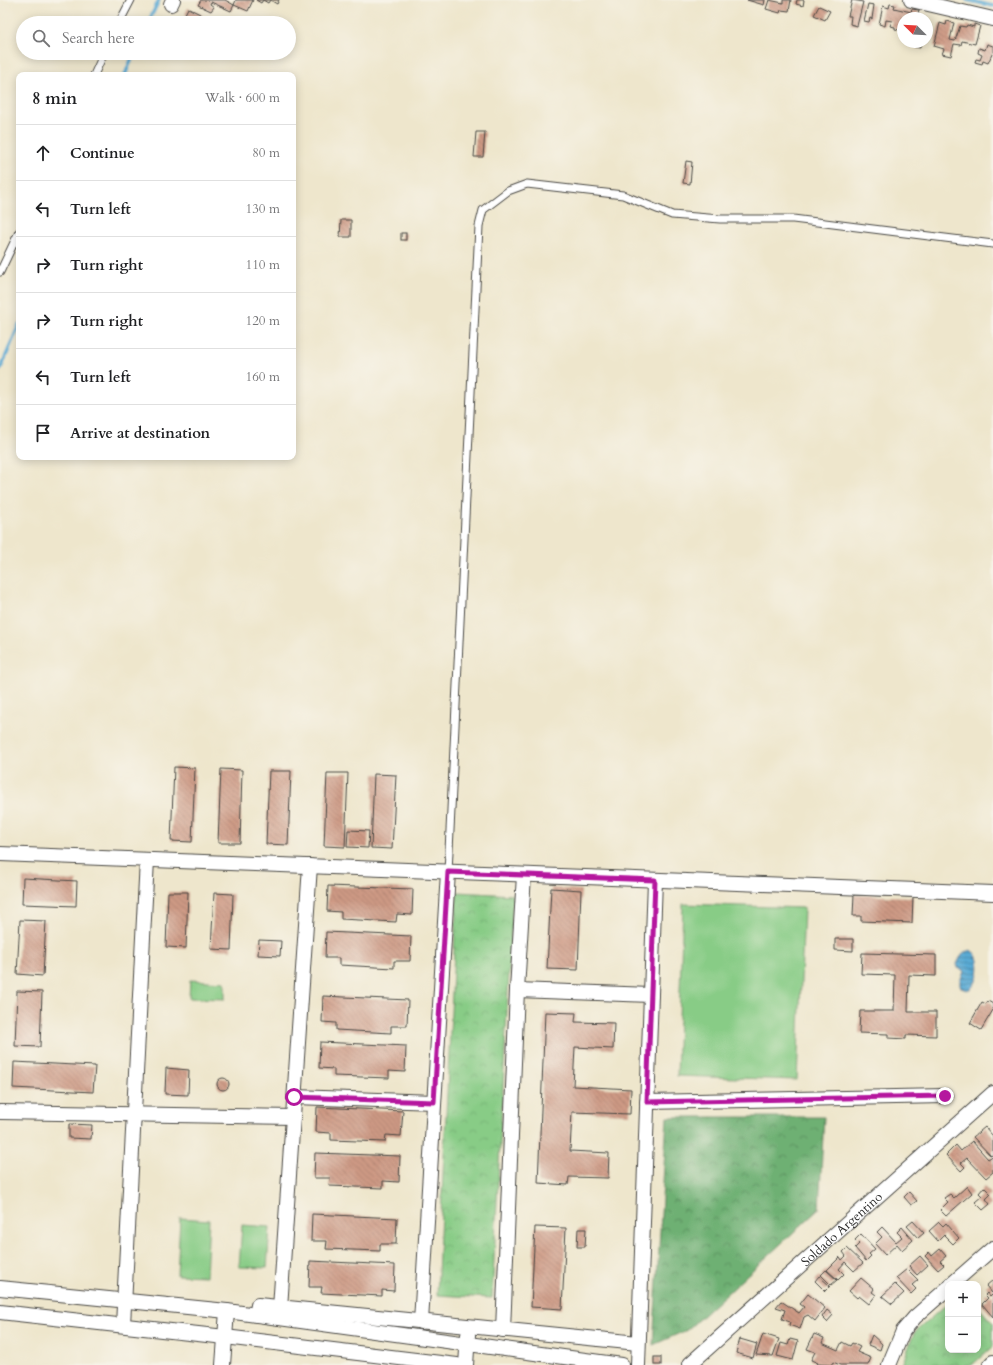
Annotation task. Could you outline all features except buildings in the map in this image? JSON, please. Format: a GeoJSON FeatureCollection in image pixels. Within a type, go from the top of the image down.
{"type":"FeatureCollection","features":[{"type":"Feature","properties":{"kind":"street"},"geometry":{"type":"LineString","coordinates":[[911,0],[993,19]]}},
{"type":"Feature","properties":{"kind":"street"},"geometry":{"type":"LineString","coordinates":[[0,861],[0,854],[993,893]]}},
{"type":"Feature","properties":{"kind":"street"},"geometry":{"type":"LineString","coordinates":[[123,1325],[147,860]]}},
{"type":"Feature","properties":{"kind":"street"},"geometry":{"type":"LineString","coordinates":[[280,1308],[310,866]]}},
{"type":"Feature","properties":{"kind":"street"},"geometry":{"type":"LineString","coordinates":[[421,1322],[448,872]]}},
{"type":"Feature","properties":{"kind":"street"},"geometry":{"type":"LineString","coordinates":[[503,1330],[517,990],[524,875]]}},
{"type":"Feature","properties":{"kind":"street"},"geometry":{"type":"LineString","coordinates":[[638,1365],[655,880]]}},
{"type":"Feature","properties":{"kind":"street"},"geometry":{"type":"LineString","coordinates":[[517,990],[651,995]]}},
{"type":"Feature","properties":{"kind":"street","name":"Soldado Argentino"},"geometry":{"type":"LineString","coordinates":[[692,1364],[993,1093]]}},
{"type":"Feature","properties":{"kind":"street"},"geometry":{"type":"LineString","coordinates":[[647,1102],[945,1096]]}},
{"type":"Feature","properties":{"kind":"street"},"geometry":{"type":"LineString","coordinates":[[294,1097],[434,1102]]}},
{"type":"Feature","properties":{"kind":"street"},"geometry":{"type":"LineString","coordinates":[[0,1112],[293,1117]]}},
{"type":"Feature","properties":{"kind":"street"},"geometry":{"type":"LineString","coordinates":[[955,1281],[993,1248]]}},
{"type":"Feature","properties":{"kind":"street"},"geometry":{"type":"LineString","coordinates":[[0,1288],[227,1311],[467,1344],[554,1360],[622,1365]]}},
{"type":"Feature","properties":{"kind":"street"},"geometry":{"type":"LineString","coordinates":[[889,1365],[903,1331],[915,1317],[945,1291]]}},
{"type":"Feature","properties":{"kind":"street"},"geometry":{"type":"LineString","coordinates":[[256,1315],[258,1305],[638,1343]]}},
{"type":"Feature","properties":{"kind":"street"},"geometry":{"type":"LineString","coordinates":[[223,1365],[227,1311]]}},
{"type":"Feature","properties":{"kind":"street"},"geometry":{"type":"LineString","coordinates":[[0,1312],[225,1337],[416,1362],[458,1365]]}},
{"type":"Feature","properties":{"kind":"street"},"geometry":{"type":"LineString","coordinates":[[466,1365],[469,1326]]}},
{"type":"Feature","properties":{"kind":"street"},"geometry":{"type":"LineString","coordinates":[[416,1362],[418,1337]]}},
{"type":"Feature","properties":{"kind":"street"},"geometry":{"type":"LineString","coordinates":[[990,1365],[993,1362]]}},
{"type":"Feature","properties":{"kind":"lane"},"geometry":{"type":"LineString","coordinates":[[123,16],[131,0]]}},
{"type":"Feature","properties":{"kind":"lane"},"geometry":{"type":"LineString","coordinates":[[95,72],[101,60]]}},
{"type":"Feature","properties":{"kind":"lane"},"geometry":{"type":"LineString","coordinates":[[448,872],[479,226],[483,210],[508,191],[528,184],[623,195],[672,215],[720,219],[793,219],[993,244]]}},
{"type":"Feature","properties":{"kind":"lane"},"geometry":{"type":"LineString","coordinates":[[0,272],[16,238]]}},
{"type":"Feature","properties":{"kind":"green space"},"geometry":{"type":"Polygon","coordinates":[[[457,892],[513,895],[492,1298],[437,1295],[457,892]]]}},
{"type":"Feature","properties":{"kind":"green space"},"geometry":{"type":"Polygon","coordinates":[[[683,904],[804,908],[797,1080],[677,1076],[683,904]]]}},
{"type":"Feature","properties":{"kind":"green space"},"geometry":{"type":"Polygon","coordinates":[[[190,980],[225,982],[225,999],[189,998],[190,980]]]}},
{"type":"Feature","properties":{"kind":"green space"},"geometry":{"type":"Polygon","coordinates":[[[667,1117],[824,1117],[819,1209],[687,1330],[653,1345],[667,1117]]]}},
{"type":"Feature","properties":{"kind":"green space"},"geometry":{"type":"Polygon","coordinates":[[[180,1218],[209,1220],[206,1276],[177,1275],[180,1218]]]}},
{"type":"Feature","properties":{"kind":"green space"},"geometry":{"type":"Polygon","coordinates":[[[242,1225],[270,1227],[267,1268],[239,1267],[242,1225]]]}},
{"type":"Feature","properties":{"kind":"green space"},"geometry":{"type":"Polygon","coordinates":[[[945,1306],[945,1353],[981,1353],[981,1310],[993,1323],[993,1346],[972,1365],[902,1365],[914,1333],[945,1306]]]}},
{"type":"Feature","properties":{"kind":"water"},"geometry":{"type":"Polygon","coordinates":[[[970,950],[975,954],[979,969],[975,984],[970,989],[965,990],[960,986],[960,980],[964,972],[958,968],[957,964],[962,954],[970,950]]]}},
{"type":"Feature","properties":{"kind":"waterway"},"geometry":{"type":"LineString","coordinates":[[151,16],[159,0]]}},
{"type":"Feature","properties":{"kind":"waterway"},"geometry":{"type":"LineString","coordinates":[[967,0],[993,6]]}},
{"type":"Feature","properties":{"kind":"waterway"},"geometry":{"type":"LineString","coordinates":[[126,72],[131,60]]}},
{"type":"Feature","properties":{"kind":"waterway"},"geometry":{"type":"LineString","coordinates":[[0,370],[16,332]]}},
{"type":"Feature","properties":{"kind":"route"},"geometry":{"type":"LineString","coordinates":[[294,1097],[434,1102],[448,872],[655,880],[647,1102],[945,1096]]}}]}
